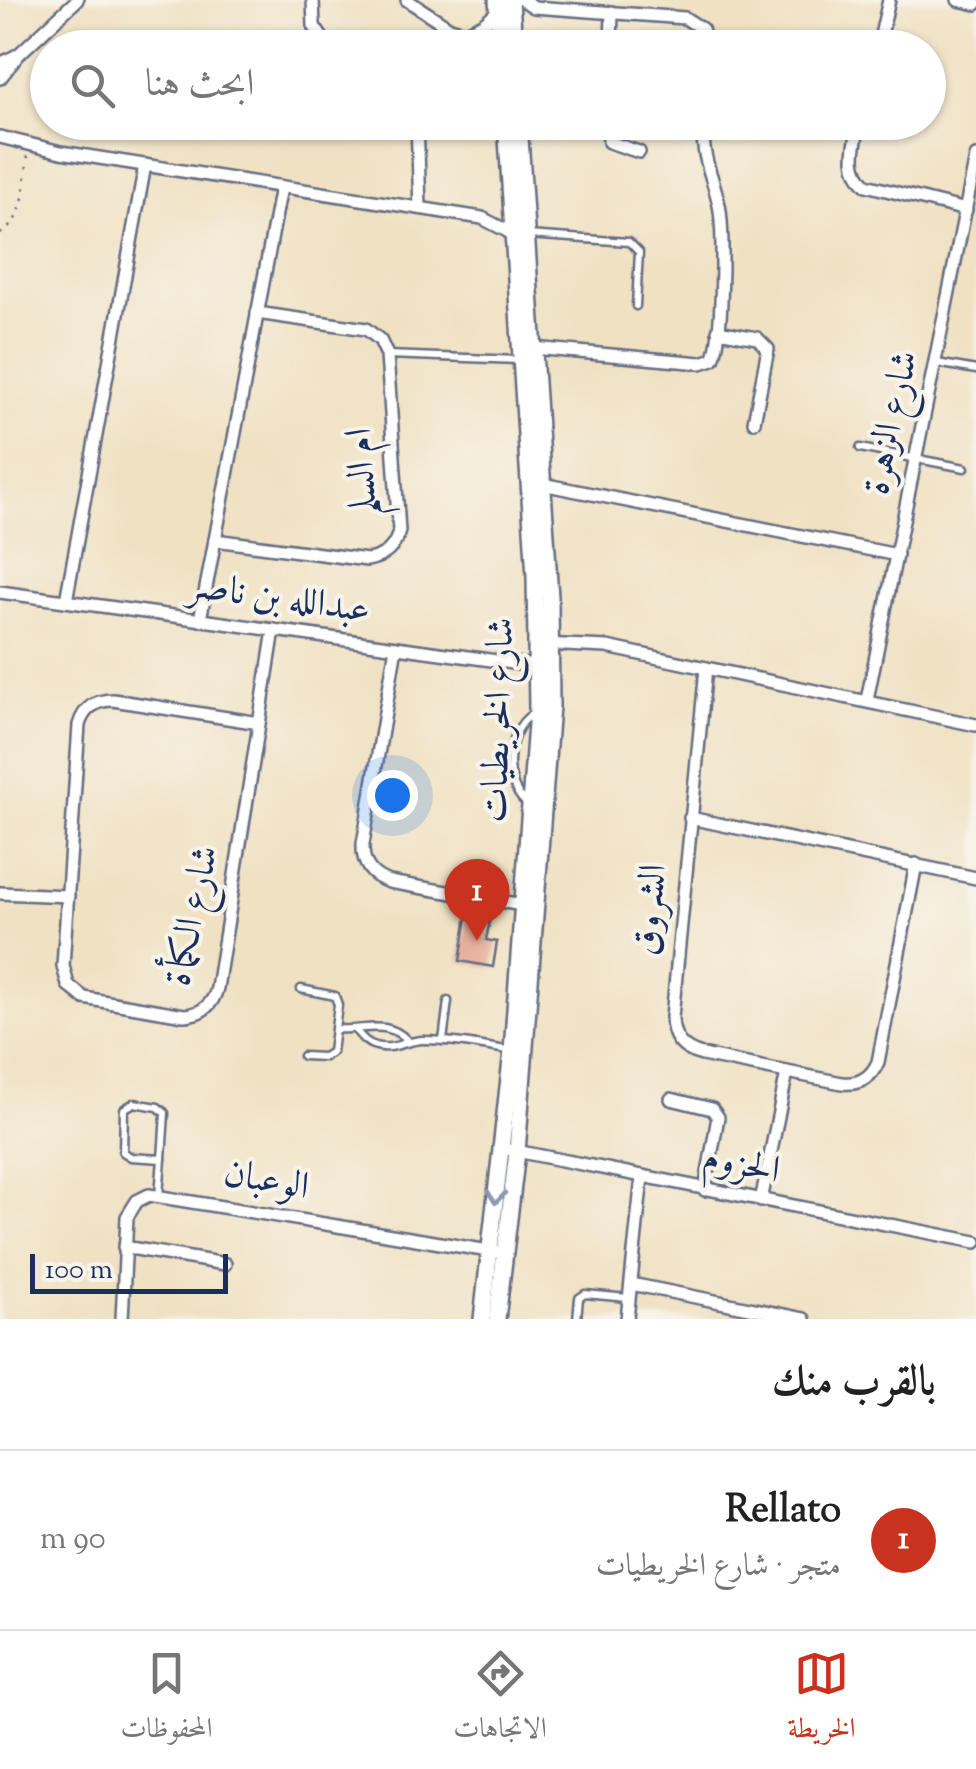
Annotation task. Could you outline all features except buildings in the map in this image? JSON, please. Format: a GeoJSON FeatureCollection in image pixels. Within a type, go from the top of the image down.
{"type":"FeatureCollection","features":[{"type":"Feature","properties":{"kind":"street"},"geometry":{"type":"LineString","coordinates":[[45,30],[78,0]]}},
{"type":"Feature","properties":{"kind":"street"},"geometry":{"type":"LineString","coordinates":[[313,0],[312,18],[317,30]]}},
{"type":"Feature","properties":{"kind":"street"},"geometry":{"type":"LineString","coordinates":[[407,0],[442,24],[460,30]]}},
{"type":"Feature","properties":{"kind":"street"},"geometry":{"type":"LineString","coordinates":[[882,30],[889,0]]}},
{"type":"Feature","properties":{"kind":"street"},"geometry":{"type":"LineString","coordinates":[[958,0],[976,4]]}},
{"type":"Feature","properties":{"kind":"street"},"geometry":{"type":"LineString","coordinates":[[512,23],[528,3],[685,18],[702,30]]}},
{"type":"Feature","properties":{"kind":"street"},"geometry":{"type":"LineString","coordinates":[[470,30],[484,24],[502,4]]}},
{"type":"Feature","properties":{"kind":"street"},"geometry":{"type":"LineString","coordinates":[[502,4],[513,30]]}},
{"type":"Feature","properties":{"kind":"street"},"geometry":{"type":"LineString","coordinates":[[500,30],[502,4]]}},
{"type":"Feature","properties":{"kind":"street"},"geometry":{"type":"LineString","coordinates":[[612,12],[612,30]]}},
{"type":"Feature","properties":{"kind":"street"},"geometry":{"type":"LineString","coordinates":[[0,78],[30,44]]}},
{"type":"Feature","properties":{"kind":"street"},"geometry":{"type":"LineString","coordinates":[[0,64],[19,54]]}},
{"type":"Feature","properties":{"kind":"street"},"geometry":{"type":"LineString","coordinates":[[0,136],[30,146],[482,218],[519,234]]}},
{"type":"Feature","properties":{"kind":"street"},"geometry":{"type":"LineString","coordinates":[[418,140],[420,208]]}},
{"type":"Feature","properties":{"kind":"street","name":"شارع الخريطيات"},"geometry":{"type":"LineString","coordinates":[[507,140],[510,201],[519,234],[533,348],[542,484],[549,762],[512,1051],[509,1150]]}},
{"type":"Feature","properties":{"kind":"street","name":"شارع الخريطيات"},"geometry":{"type":"LineString","coordinates":[[519,140],[520,360],[544,644]]}},
{"type":"Feature","properties":{"kind":"street"},"geometry":{"type":"LineString","coordinates":[[610,140],[639,152]]}},
{"type":"Feature","properties":{"kind":"street"},"geometry":{"type":"LineString","coordinates":[[533,348],[706,363],[715,356],[721,220],[704,140]]}},
{"type":"Feature","properties":{"kind":"street"},"geometry":{"type":"LineString","coordinates":[[857,140],[853,161],[856,174],[866,185],[966,210]]}},
{"type":"Feature","properties":{"kind":"street","name":"شارع الزهرة"},"geometry":{"type":"LineString","coordinates":[[867,700],[976,158]]}},
{"type":"Feature","properties":{"kind":"street"},"geometry":{"type":"LineString","coordinates":[[66,601],[145,165]]}},
{"type":"Feature","properties":{"kind":"street"},"geometry":{"type":"LineString","coordinates":[[200,620],[280,186]]}},
{"type":"Feature","properties":{"kind":"street"},"geometry":{"type":"LineString","coordinates":[[482,218],[500,212],[510,201]]}},
{"type":"Feature","properties":{"kind":"street"},"geometry":{"type":"LineString","coordinates":[[257,313],[366,329],[380,340],[386,355]]}},
{"type":"Feature","properties":{"kind":"street"},"geometry":{"type":"LineString","coordinates":[[718,331],[757,338],[768,349],[754,422]]}},
{"type":"Feature","properties":{"kind":"street","name":"ام السلم"},"geometry":{"type":"LineString","coordinates":[[215,540],[360,559],[374,559],[391,549],[399,524],[386,355]]}},
{"type":"Feature","properties":{"kind":"street"},"geometry":{"type":"LineString","coordinates":[[542,484],[897,555]]}},
{"type":"Feature","properties":{"kind":"street","name":"عبدالله بن ناصر"},"geometry":{"type":"LineString","coordinates":[[0,592],[544,667]]}},
{"type":"Feature","properties":{"kind":"street","name":"شارع الكمأة"},"geometry":{"type":"LineString","coordinates":[[259,722],[113,700],[91,706],[80,725],[63,966],[73,991],[91,999],[184,1015],[198,1013],[208,1006],[217,988],[274,630]]}},
{"type":"Feature","properties":{"kind":"street"},"geometry":{"type":"LineString","coordinates":[[544,644],[607,648],[976,724]]}},
{"type":"Feature","properties":{"kind":"street"},"geometry":{"type":"LineString","coordinates":[[396,647],[364,844],[367,866],[389,882],[530,906]]}},
{"type":"Feature","properties":{"kind":"street","name":"شارع الخريطيات"},"geometry":{"type":"LineString","coordinates":[[497,1319],[498,1252],[530,906],[532,809],[544,667]]}},
{"type":"Feature","properties":{"kind":"street","name":"الشروق"},"geometry":{"type":"LineString","coordinates":[[706,668],[673,1031],[679,1042],[695,1054],[848,1084],[867,1078],[876,1068],[916,864]]}},
{"type":"Feature","properties":{"kind":"street"},"geometry":{"type":"LineString","coordinates":[[690,818],[976,878]]}},
{"type":"Feature","properties":{"kind":"street"},"geometry":{"type":"LineString","coordinates":[[0,893],[68,896]]}},
{"type":"Feature","properties":{"kind":"street"},"geometry":{"type":"LineString","coordinates":[[761,1201],[787,1072]]}},
{"type":"Feature","properties":{"kind":"street"},"geometry":{"type":"LineString","coordinates":[[671,1099],[712,1109],[718,1117],[704,1190]]}},
{"type":"Feature","properties":{"kind":"street","name":"الحزوم"},"geometry":{"type":"LineString","coordinates":[[509,1150],[973,1244]]}},
{"type":"Feature","properties":{"kind":"street"},"geometry":{"type":"LineString","coordinates":[[626,1319],[642,1177]]}},
{"type":"Feature","properties":{"kind":"street"},"geometry":{"type":"LineString","coordinates":[[122,1319],[127,1218],[132,1205],[142,1197],[158,1195]]}},
{"type":"Feature","properties":{"kind":"street","name":"الوعبان"},"geometry":{"type":"LineString","coordinates":[[158,1195],[498,1252]]}},
{"type":"Feature","properties":{"kind":"street"},"geometry":{"type":"LineString","coordinates":[[124,1246],[226,1264]]}},
{"type":"Feature","properties":{"kind":"street","name":"شارع الخريطيات"},"geometry":{"type":"LineString","coordinates":[[482,1319],[498,1252]]}},
{"type":"Feature","properties":{"kind":"street"},"geometry":{"type":"LineString","coordinates":[[630,1291],[752,1314],[804,1319]]}},
{"type":"Feature","properties":{"kind":"lane"},"geometry":{"type":"LineString","coordinates":[[519,234],[629,242],[638,252],[636,306]]}},
{"type":"Feature","properties":{"kind":"lane"},"geometry":{"type":"LineString","coordinates":[[386,355],[520,360]]}},
{"type":"Feature","properties":{"kind":"lane"},"geometry":{"type":"LineString","coordinates":[[937,362],[976,370]]}},
{"type":"Feature","properties":{"kind":"lane"},"geometry":{"type":"LineString","coordinates":[[860,448],[965,468]]}},
{"type":"Feature","properties":{"kind":"lane"},"geometry":{"type":"LineString","coordinates":[[532,809],[518,797],[510,780],[516,732],[522,721],[538,710]]}},
{"type":"Feature","properties":{"kind":"lane"},"geometry":{"type":"LineString","coordinates":[[301,989],[335,996],[338,1002],[330,1054],[303,1056]]}},
{"type":"Feature","properties":{"kind":"lane"},"geometry":{"type":"LineString","coordinates":[[443,1041],[448,1000]]}},
{"type":"Feature","properties":{"kind":"lane"},"geometry":{"type":"LineString","coordinates":[[336,1030],[357,1032],[383,1026],[396,1030],[407,1040]]}},
{"type":"Feature","properties":{"kind":"lane"},"geometry":{"type":"LineString","coordinates":[[357,1032],[380,1047],[407,1040],[443,1041],[512,1051]]}},
{"type":"Feature","properties":{"kind":"lane"},"geometry":{"type":"LineString","coordinates":[[158,1195],[162,1159],[163,1110],[128,1104],[124,1112],[123,1152],[128,1156],[162,1159]]}},
{"type":"Feature","properties":{"kind":"lane"},"geometry":{"type":"LineString","coordinates":[[577,1319],[578,1303],[585,1294],[630,1291]]}},
{"type":"Feature","properties":{"kind":"path"},"geometry":{"type":"LineString","coordinates":[[0,234],[18,216],[30,146]]}},
{"type":"Feature","properties":{"kind":"place","name":"Rellato"},"geometry":{"type":"Point","coordinates":[477,941]}}]}
